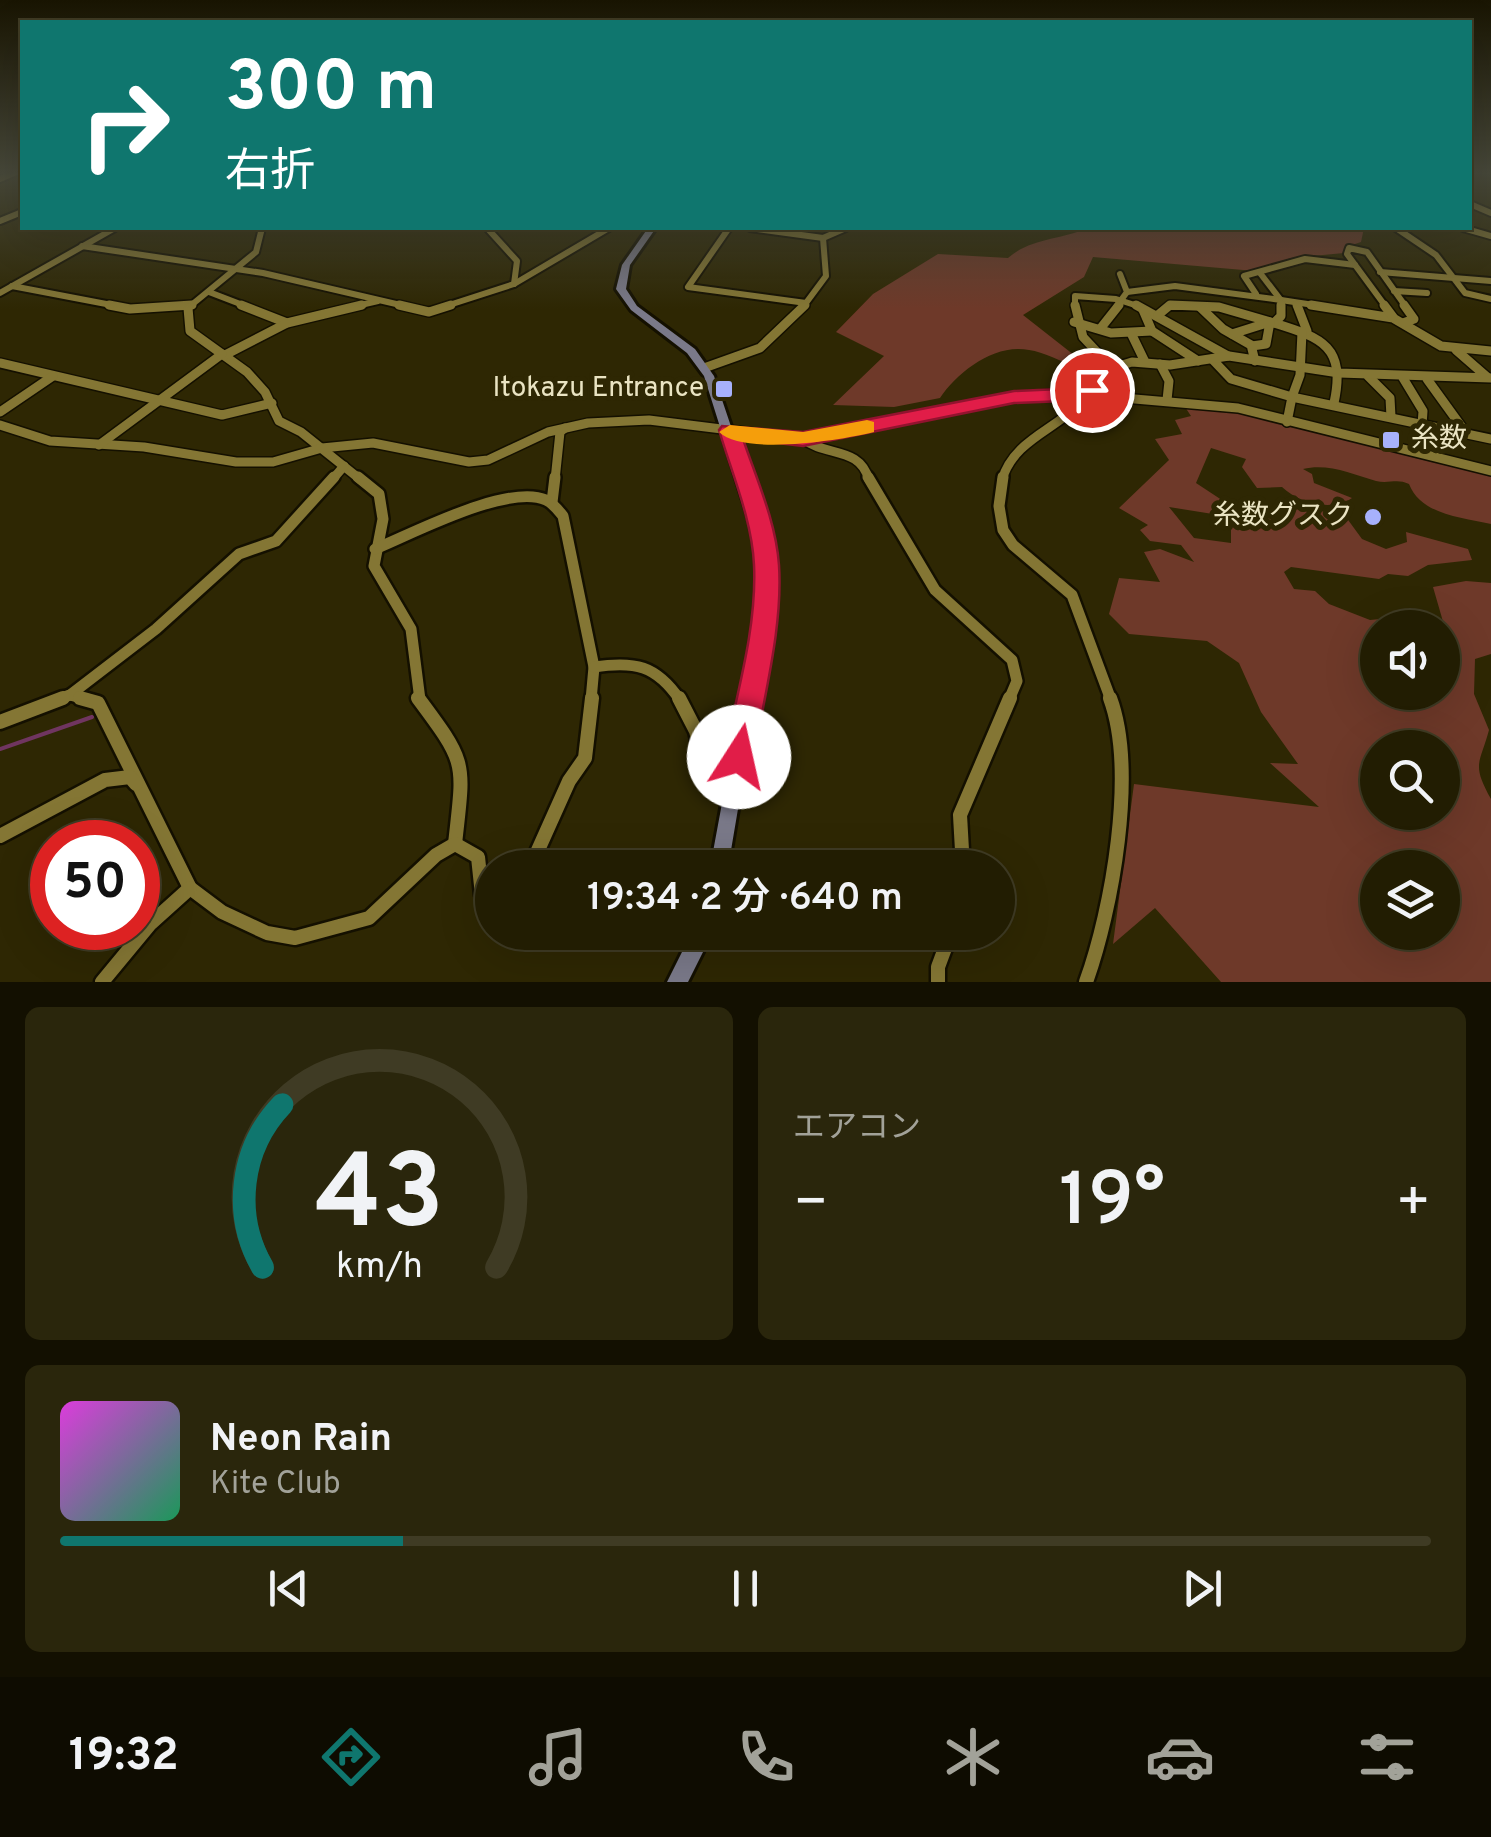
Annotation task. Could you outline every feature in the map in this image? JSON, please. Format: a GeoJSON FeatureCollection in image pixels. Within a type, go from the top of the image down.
{"type":"FeatureCollection","features":[{"type":"Feature","properties":{"kind":"main road"},"geometry":{"type":"LineString","coordinates":[[651,230],[626,265],[621,289],[634,308],[685,346],[704,368],[759,520],[767,567],[764,620],[723,850]]}},
{"type":"Feature","properties":{"kind":"main road"},"geometry":{"type":"LineString","coordinates":[[677,982],[694,950]]}},
{"type":"Feature","properties":{"kind":"street"},"geometry":{"type":"LineString","coordinates":[[0,292],[111,230]]}},
{"type":"Feature","properties":{"kind":"street"},"geometry":{"type":"LineString","coordinates":[[12,286],[130,309],[188,308],[240,270],[256,252],[262,230]]}},
{"type":"Feature","properties":{"kind":"street"},"geometry":{"type":"LineString","coordinates":[[489,230],[517,261],[514,284]]}},
{"type":"Feature","properties":{"kind":"street"},"geometry":{"type":"LineString","coordinates":[[82,246],[240,270],[384,299],[428,312],[514,284],[606,230]]}},
{"type":"Feature","properties":{"kind":"street"},"geometry":{"type":"LineString","coordinates":[[728,230],[688,287],[806,303]]}},
{"type":"Feature","properties":{"kind":"street"},"geometry":{"type":"LineString","coordinates":[[765,230],[823,238],[841,230]]}},
{"type":"Feature","properties":{"kind":"street"},"geometry":{"type":"LineString","coordinates":[[1399,230],[1436,255],[1466,293],[1491,299]]}},
{"type":"Feature","properties":{"kind":"street"},"geometry":{"type":"LineString","coordinates":[[704,368],[765,348],[806,303],[826,274],[820,247],[823,238]]}},
{"type":"Feature","properties":{"kind":"street"},"geometry":{"type":"LineString","coordinates":[[1127,292],[1184,288],[1256,294],[1368,316],[1398,320],[1414,319],[1367,252],[1356,247],[1346,254],[1398,320],[1427,339],[1456,350],[1491,352]]}},
{"type":"Feature","properties":{"kind":"street"},"geometry":{"type":"LineString","coordinates":[[1256,294],[1244,276],[1305,259],[1355,265]]}},
{"type":"Feature","properties":{"kind":"street"},"geometry":{"type":"LineString","coordinates":[[1380,272],[1491,281]]}},
{"type":"Feature","properties":{"kind":"street"},"geometry":{"type":"LineString","coordinates":[[1232,334],[1281,316],[1281,300],[1260,273]]}},
{"type":"Feature","properties":{"kind":"street"},"geometry":{"type":"LineString","coordinates":[[1100,329],[1106,314],[1123,303],[1127,292],[1120,274]]}},
{"type":"Feature","properties":{"kind":"street"},"geometry":{"type":"LineString","coordinates":[[1184,288],[1198,307],[1252,346],[1266,344],[1272,322]]}},
{"type":"Feature","properties":{"kind":"street"},"geometry":{"type":"LineString","coordinates":[[1394,291],[1428,294]]}},
{"type":"Feature","properties":{"kind":"street"},"geometry":{"type":"LineString","coordinates":[[208,292],[286,323]]}},
{"type":"Feature","properties":{"kind":"street"},"geometry":{"type":"LineString","coordinates":[[1112,368],[1087,347],[1074,322],[1075,296],[1123,303],[1158,315],[1186,327],[1229,356]]}},
{"type":"Feature","properties":{"kind":"street"},"geometry":{"type":"LineString","coordinates":[[98,445],[223,354],[286,323],[384,299]]}},
{"type":"Feature","properties":{"kind":"street"},"geometry":{"type":"LineString","coordinates":[[1287,422],[1304,331],[1297,304]]}},
{"type":"Feature","properties":{"kind":"street"},"geometry":{"type":"LineString","coordinates":[[1158,315],[1170,305],[1236,310],[1304,331],[1332,349],[1339,374],[1334,403]]}},
{"type":"Feature","properties":{"kind":"street"},"geometry":{"type":"LineString","coordinates":[[1180,305],[1188,316],[1186,327]]}},
{"type":"Feature","properties":{"kind":"street"},"geometry":{"type":"LineString","coordinates":[[188,308],[190,331],[247,372],[272,403],[280,421],[322,448],[379,494],[383,519],[374,566],[411,629],[416,694],[457,750],[464,773],[455,844]]}},
{"type":"Feature","properties":{"kind":"street"},"geometry":{"type":"LineString","coordinates":[[1143,310],[1152,332]]}},
{"type":"Feature","properties":{"kind":"street"},"geometry":{"type":"LineString","coordinates":[[1074,322],[1100,329],[1111,338],[1152,332],[1198,361]]}},
{"type":"Feature","properties":{"kind":"street"},"geometry":{"type":"LineString","coordinates":[[1131,333],[1144,362]]}},
{"type":"Feature","properties":{"kind":"street"},"geometry":{"type":"LineString","coordinates":[[1252,346],[1255,360]]}},
{"type":"Feature","properties":{"kind":"street"},"geometry":{"type":"LineString","coordinates":[[1456,350],[1490,379]]}},
{"type":"Feature","properties":{"kind":"street"},"geometry":{"type":"LineString","coordinates":[[1086,982],[1106,926],[1122,772],[1116,715],[1072,595],[1013,545],[1003,530],[999,506],[1003,475],[1012,457],[1038,435],[1072,415],[1089,394],[1093,376],[1144,362],[1160,364],[1229,356],[1339,374],[1490,379]]}},
{"type":"Feature","properties":{"kind":"street"},"geometry":{"type":"LineString","coordinates":[[1212,359],[1232,379],[1292,398],[1334,403],[1491,439]]}},
{"type":"Feature","properties":{"kind":"street"},"geometry":{"type":"LineString","coordinates":[[0,364],[222,415],[272,403]]}},
{"type":"Feature","properties":{"kind":"street"},"geometry":{"type":"LineString","coordinates":[[1160,364],[1168,382],[1167,400]]}},
{"type":"Feature","properties":{"kind":"street"},"geometry":{"type":"LineString","coordinates":[[1394,366],[1423,412],[1422,425]]}},
{"type":"Feature","properties":{"kind":"street"},"geometry":{"type":"LineString","coordinates":[[1367,375],[1390,398],[1392,417]]}},
{"type":"Feature","properties":{"kind":"street"},"geometry":{"type":"LineString","coordinates":[[0,412],[53,376]]}},
{"type":"Feature","properties":{"kind":"street"},"geometry":{"type":"LineString","coordinates":[[1427,379],[1466,433]]}},
{"type":"Feature","properties":{"kind":"street"},"geometry":{"type":"LineString","coordinates":[[0,424],[50,441],[144,447],[255,463],[356,443],[395,445],[469,462],[488,460],[535,436],[566,428],[649,420],[803,439],[1014,397],[1089,394],[1238,408],[1491,472]]}},
{"type":"Feature","properties":{"kind":"street"},"geometry":{"type":"LineString","coordinates":[[552,502],[560,432],[566,428]]}},
{"type":"Feature","properties":{"kind":"street"},"geometry":{"type":"LineString","coordinates":[[803,439],[813,447],[851,455],[865,466],[871,489],[935,590],[1012,660],[1016,680],[960,815],[962,850]]}},
{"type":"Feature","properties":{"kind":"street"},"geometry":{"type":"LineString","coordinates":[[0,722],[70,694],[156,629],[238,554],[276,541],[344,466]]}},
{"type":"Feature","properties":{"kind":"street"},"geometry":{"type":"LineString","coordinates":[[375,550],[508,500],[541,498],[552,502],[562,516],[594,668],[585,758],[569,781],[538,850]]}},
{"type":"Feature","properties":{"kind":"street"},"geometry":{"type":"LineString","coordinates":[[594,668],[638,664],[655,671],[686,712],[699,740],[703,776],[709,786],[733,792]]}},
{"type":"Feature","properties":{"kind":"street"},"geometry":{"type":"LineString","coordinates":[[70,694],[98,703],[190,888],[222,912],[267,933],[295,938],[369,918],[436,855],[455,844]]}},
{"type":"Feature","properties":{"kind":"street"},"geometry":{"type":"LineString","coordinates":[[0,836],[105,780],[130,777],[140,788]]}},
{"type":"Feature","properties":{"kind":"street"},"geometry":{"type":"LineString","coordinates":[[455,844],[475,856]]}},
{"type":"Feature","properties":{"kind":"street"},"geometry":{"type":"LineString","coordinates":[[102,982],[150,924],[190,888]]}},
{"type":"Feature","properties":{"kind":"street"},"geometry":{"type":"LineString","coordinates":[[938,982],[944,950]]}},
{"type":"Feature","properties":{"kind":"shaded area"},"geometry":{"type":"Polygon","coordinates":[[[1082,230],[1364,230],[1361,242],[1346,247],[1344,253],[1291,258],[1255,271],[1093,257],[1084,277],[1023,315],[1074,355],[1075,367],[1035,351],[1003,351],[967,370],[940,398],[894,407],[833,405],[884,356],[836,332],[873,294],[938,254],[1008,258],[1036,243],[1082,230]]]}},
{"type":"Feature","properties":{"kind":"shaded area"},"geometry":{"type":"Polygon","coordinates":[[[1185,407],[1215,408],[1491,475],[1491,524],[1432,508],[1405,482],[1376,481],[1331,468],[1303,469],[1312,474],[1314,483],[1352,498],[1325,505],[1306,501],[1282,487],[1257,488],[1242,467],[1246,459],[1211,448],[1196,483],[1237,510],[1219,515],[1169,507],[1194,538],[1231,543],[1231,525],[1278,508],[1343,513],[1362,539],[1386,549],[1407,542],[1406,532],[1468,549],[1472,560],[1428,565],[1408,576],[1388,574],[1379,579],[1291,567],[1284,572],[1294,589],[1315,591],[1329,604],[1360,616],[1360,710],[1460,710],[1460,610],[1440,610],[1433,587],[1466,581],[1491,583],[1491,654],[1475,659],[1474,694],[1489,730],[1479,770],[1491,799],[1491,982],[1221,982],[1155,908],[1113,944],[1134,784],[1319,807],[1270,763],[1298,764],[1261,712],[1239,663],[1207,641],[1129,634],[1109,614],[1119,578],[1160,582],[1144,552],[1160,549],[1194,562],[1181,545],[1150,541],[1140,530],[1148,525],[1119,508],[1169,460],[1155,439],[1182,434],[1175,420],[1191,416],[1185,407]]]}},
{"type":"Feature","properties":{"kind":"waterway"},"geometry":{"type":"LineString","coordinates":[[0,749],[92,717]]}},
{"type":"Feature","properties":{"kind":"slow traffic"},"geometry":{"type":"LineString","coordinates":[[730,432],[803,439],[867,427]]}},
{"type":"Feature","properties":{"kind":"place","name":"Itokazu Entrance"},"geometry":{"type":"Point","coordinates":[724,389]}},
{"type":"Feature","properties":{"kind":"place","name":"糸数"},"geometry":{"type":"Point","coordinates":[1391,440]}},
{"type":"Feature","properties":{"kind":"place","name":"糸数グスク"},"geometry":{"type":"Point","coordinates":[1373,517]}},
{"type":"Feature","properties":{"kind":"route"},"geometry":{"type":"LineString","coordinates":[[739,757],[764,620],[767,567],[762,531],[729,430],[803,439],[1014,397],[1089,394],[1092,390]]}}]}
